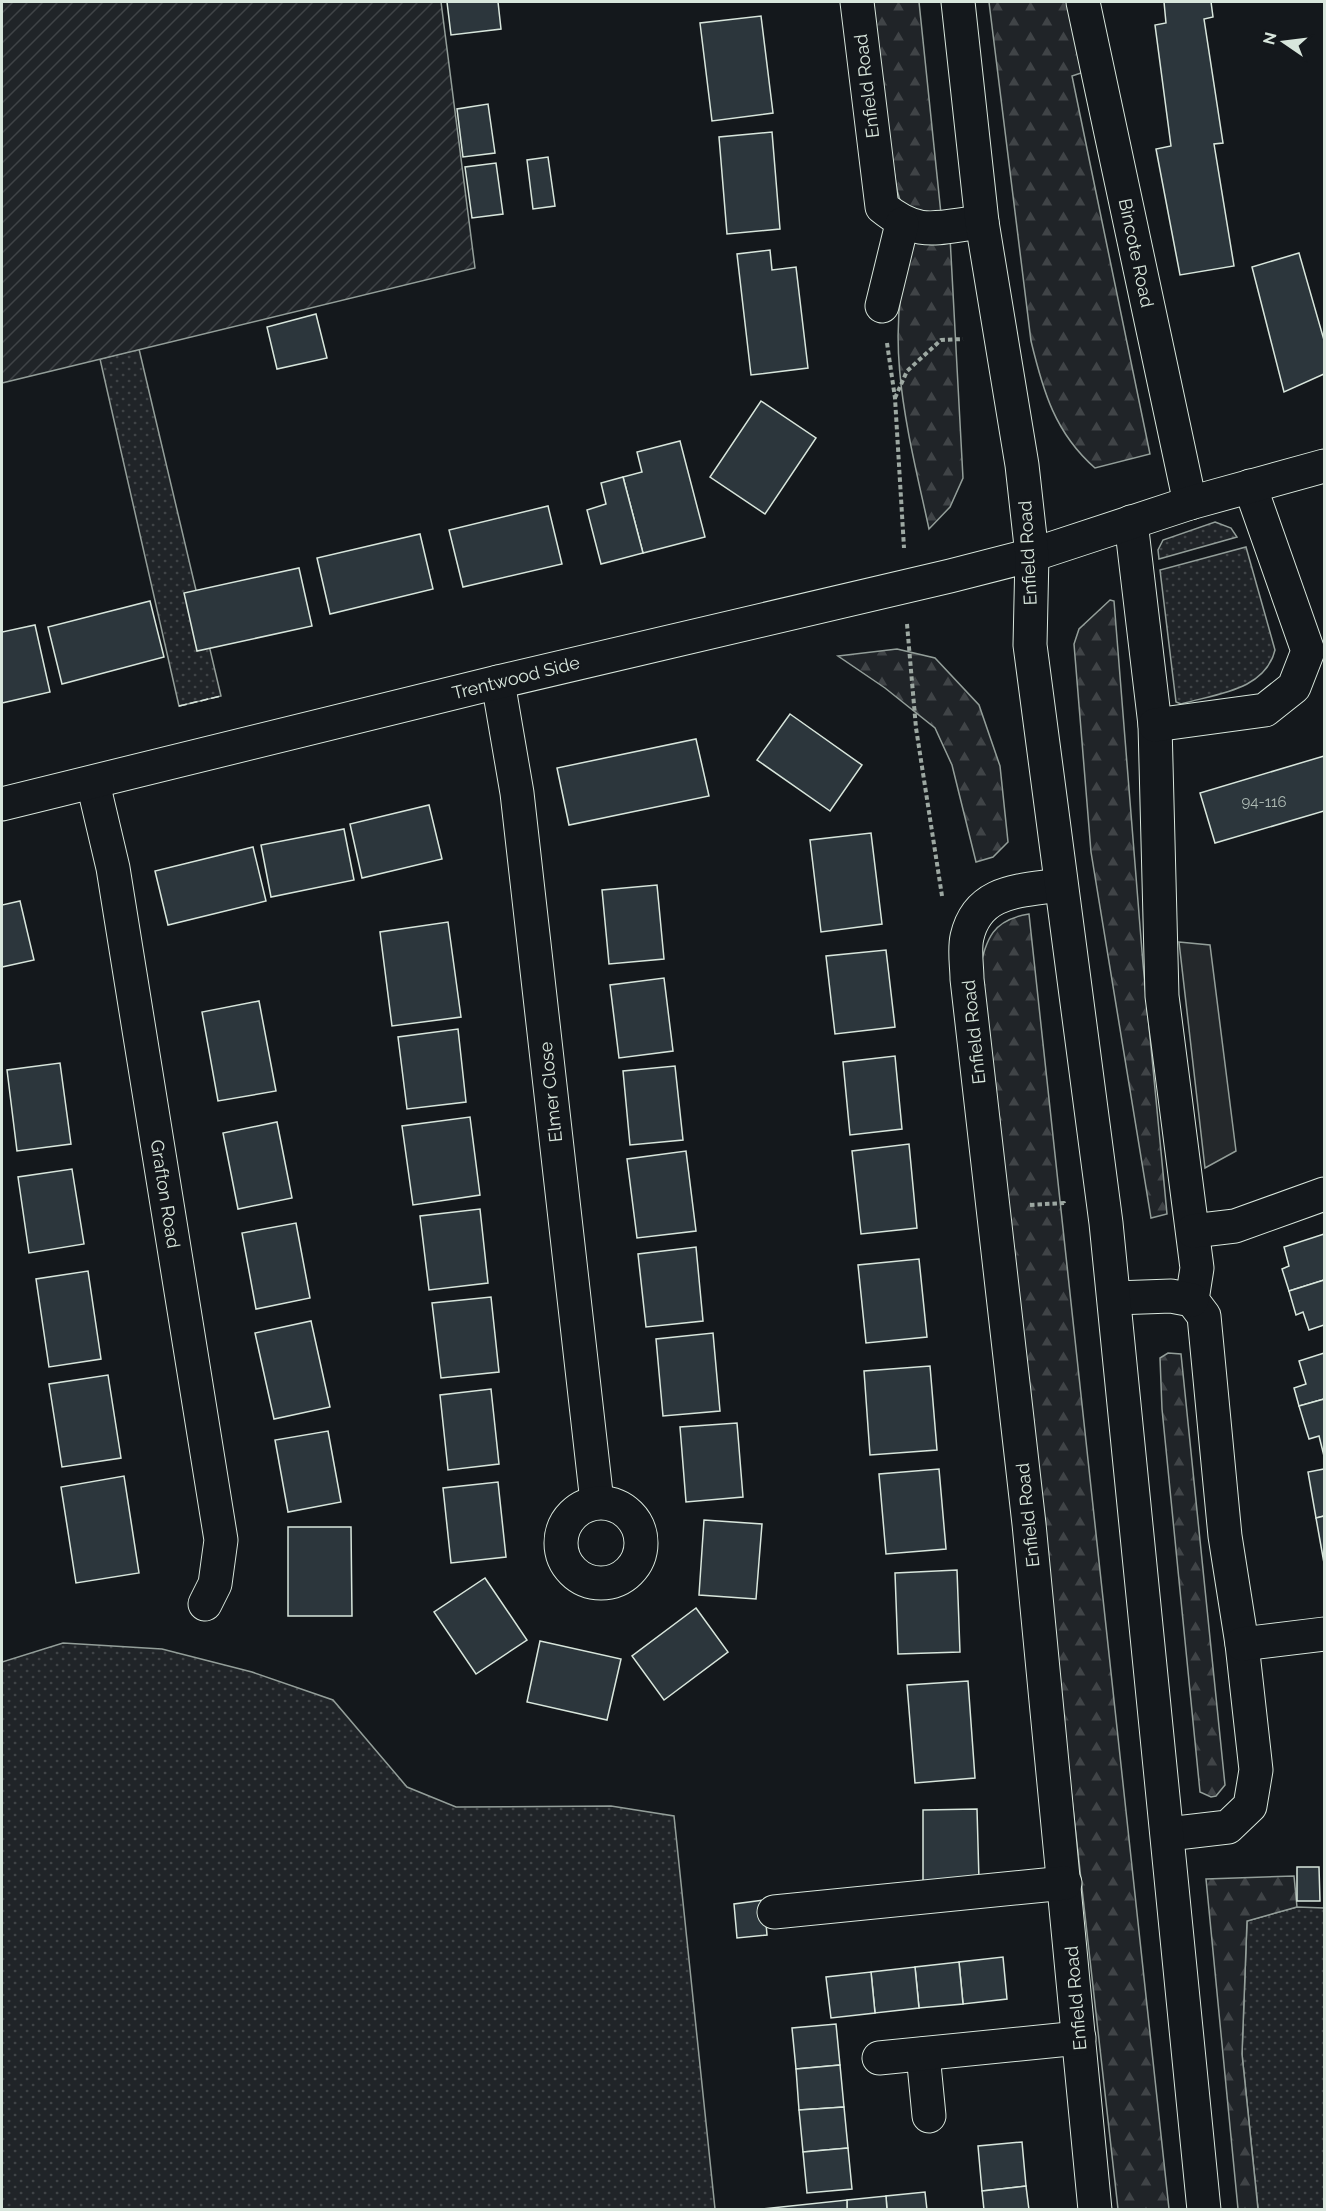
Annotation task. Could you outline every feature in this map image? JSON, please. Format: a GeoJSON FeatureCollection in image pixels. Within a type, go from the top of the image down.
{"type":"FeatureCollection","features":[{"type":"Feature","properties":{"kind":"street","name":"Enfield Road"},"geometry":{"type":"LineString","coordinates":[[857,2],[882,207],[902,224]]}},
{"type":"Feature","properties":{"kind":"street","name":"Enfield Road"},"geometry":{"type":"LineString","coordinates":[[958,2],[982,222],[1022,465],[1032,555],[1030,645],[1115,1298],[1204,2210]]}},
{"type":"Feature","properties":{"kind":"street","name":"Bincote Road"},"geometry":{"type":"LineString","coordinates":[[1083,2],[1190,503]]}},
{"type":"Feature","properties":{"kind":"street"},"geometry":{"type":"LineString","coordinates":[[882,306],[902,224],[922,229],[982,222]]}},
{"type":"Feature","properties":{"kind":"street"},"geometry":{"type":"LineString","coordinates":[[1032,555],[1190,503],[1324,466]]}},
{"type":"Feature","properties":{"kind":"street"},"geometry":{"type":"LineString","coordinates":[[1155,725],[1265,710],[1294,687],[1308,651],[1250,486]]}},
{"type":"Feature","properties":{"kind":"street"},"geometry":{"type":"LineString","coordinates":[[1131,522],[1155,725],[1162,996],[1197,1268],[1191,1300]]}},
{"type":"Feature","properties":{"kind":"street","name":"Trentwood Side"},"geometry":{"type":"LineString","coordinates":[[2,804],[498,682],[1032,555]]}},
{"type":"Feature","properties":{"kind":"street","name":"Elmer Close"},"geometry":{"type":"LineString","coordinates":[[498,682],[517,793],[597,1502]]}},
{"type":"Feature","properties":{"kind":"street","name":"Grafton Road"},"geometry":{"type":"LineString","coordinates":[[93,783],[113,868],[221,1540],[215,1584],[205,1604]]}},
{"type":"Feature","properties":{"kind":"street","name":"Enfield Road"},"geometry":{"type":"LineString","coordinates":[[1060,885],[998,895],[981,909],[966,938],[967,980],[1028,1513],[1095,2210]]}},
{"type":"Feature","properties":{"kind":"street"},"geometry":{"type":"LineString","coordinates":[[1193,1231],[1235,1226],[1324,1194]]}},
{"type":"Feature","properties":{"kind":"street"},"geometry":{"type":"LineString","coordinates":[[1115,1298],[1171,1296],[1191,1300],[1204,1316],[1225,1536],[1242,1644],[1256,1770],[1250,1806],[1228,1827],[1168,1834]]}},
{"type":"Feature","properties":{"kind":"street"},"geometry":{"type":"LineString","coordinates":[[1242,1644],[1324,1634]]}},
{"type":"Feature","properties":{"kind":"street"},"geometry":{"type":"LineString","coordinates":[[774,1912],[1065,1883]]}},
{"type":"Feature","properties":{"kind":"street"},"geometry":{"type":"LineString","coordinates":[[879,2058],[1079,2038]]}},
{"type":"Feature","properties":{"kind":"street"},"geometry":{"type":"LineString","coordinates":[[923,2054],[929,2116]]}},
{"type":"Feature","properties":{"kind":"path"},"geometry":{"type":"LineString","coordinates":[[882,306],[895,398],[904,586],[916,728],[943,904],[966,938]]}},
{"type":"Feature","properties":{"kind":"path"},"geometry":{"type":"LineString","coordinates":[[895,398],[907,371],[941,340],[1000,339]]}},
{"type":"Feature","properties":{"kind":"path"},"geometry":{"type":"LineString","coordinates":[[993,1208],[1064,1203],[1065,1212]]}},
{"type":"Feature","properties":{"kind":"green space"},"geometry":{"type":"Polygon","coordinates":[[[2,2],[441,2],[475,268],[2,383],[2,2]]]}},
{"type":"Feature","properties":{"kind":"green space"},"geometry":{"type":"Polygon","coordinates":[[[867,2],[919,2],[941,214],[929,216],[902,207],[897,190],[867,2]]]}},
{"type":"Feature","properties":{"kind":"green space"},"geometry":{"type":"Polygon","coordinates":[[[989,2],[1074,2],[1087,71],[1072,76],[1150,454],[1095,468],[1081,455],[1060,426],[1046,394],[1031,341],[989,2]]]}},
{"type":"Feature","properties":{"kind":"green space"},"geometry":{"type":"Polygon","coordinates":[[[950,237],[963,478],[950,507],[929,529],[913,458],[901,386],[898,349],[899,313],[903,277],[913,242],[950,237]]]}},
{"type":"Feature","properties":{"kind":"green space"},"geometry":{"type":"Polygon","coordinates":[[[139,349],[221,696],[179,706],[100,359],[139,349]]]}},
{"type":"Feature","properties":{"kind":"green space"},"geometry":{"type":"Polygon","coordinates":[[[1215,522],[1231,528],[1237,537],[1159,559],[1158,550],[1163,540],[1215,522]]]}},
{"type":"Feature","properties":{"kind":"green space"},"geometry":{"type":"Polygon","coordinates":[[[1246,547],[1275,650],[1269,664],[1261,674],[1237,689],[1181,704],[1176,702],[1160,570],[1246,547]]]}},
{"type":"Feature","properties":{"kind":"green space"},"geometry":{"type":"Polygon","coordinates":[[[1110,600],[1114,601],[1143,964],[1167,1214],[1151,1218],[1091,852],[1074,644],[1079,629],[1110,600]]]}},
{"type":"Feature","properties":{"kind":"green space"},"geometry":{"type":"Polygon","coordinates":[[[897,649],[935,658],[979,705],[1000,766],[1008,842],[993,857],[976,862],[952,765],[935,728],[885,688],[838,656],[897,649]]]}},
{"type":"Feature","properties":{"kind":"green space"},"geometry":{"type":"Polygon","coordinates":[[[1029,914],[1169,2209],[1118,2209],[979,971],[993,932],[1007,921],[1029,914]]]}},
{"type":"Feature","properties":{"kind":"green space"},"geometry":{"type":"Polygon","coordinates":[[[1168,1353],[1181,1354],[1225,1785],[1216,1796],[1211,1797],[1200,1792],[1162,1409],[1160,1358],[1168,1353]]]}},
{"type":"Feature","properties":{"kind":"green space"},"geometry":{"type":"Polygon","coordinates":[[[63,1643],[162,1649],[252,1672],[333,1700],[407,1787],[456,1807],[611,1806],[674,1816],[715,2209],[2,2209],[2,1662],[63,1643]]]}},
{"type":"Feature","properties":{"kind":"green space"},"geometry":{"type":"Polygon","coordinates":[[[1294,1876],[1297,1907],[1247,1921],[1242,2054],[1258,2209],[1238,2209],[1206,1879],[1294,1876]]]}},
{"type":"Feature","properties":{"kind":"green space"},"geometry":{"type":"Polygon","coordinates":[[[1297,1907],[1324,1908],[1324,2209],[1258,2209],[1242,2054],[1247,1921],[1297,1907]]]}},
{"type":"Feature","properties":{"kind":"shaded area"},"geometry":{"type":"Polygon","coordinates":[[[1179,942],[1210,945],[1236,1151],[1205,1168],[1179,942]]]}},
{"type":"Feature","properties":{"kind":"building"},"geometry":{"type":"Polygon","coordinates":[[[447,2],[498,2],[501,29],[451,35],[447,2]]]}},
{"type":"Feature","properties":{"kind":"building"},"geometry":{"type":"Polygon","coordinates":[[[1164,2],[1211,2],[1213,17],[1204,19],[1223,143],[1214,144],[1234,266],[1180,275],[1156,149],[1171,146],[1155,25],[1166,23],[1164,2]]]}},
{"type":"Feature","properties":{"kind":"building"},"geometry":{"type":"Polygon","coordinates":[[[761,16],[773,113],[712,121],[700,23],[761,16]]]}},
{"type":"Feature","properties":{"kind":"building"},"geometry":{"type":"Polygon","coordinates":[[[488,104],[495,153],[463,157],[457,109],[488,104]]]}},
{"type":"Feature","properties":{"kind":"building"},"geometry":{"type":"Polygon","coordinates":[[[772,132],[780,229],[727,234],[719,137],[772,132]]]}},
{"type":"Feature","properties":{"kind":"building"},"geometry":{"type":"Polygon","coordinates":[[[548,157],[555,206],[533,209],[527,160],[548,157]]]}},
{"type":"Feature","properties":{"kind":"building"},"geometry":{"type":"Polygon","coordinates":[[[496,163],[503,214],[472,218],[465,167],[496,163]]]}},
{"type":"Feature","properties":{"kind":"building"},"geometry":{"type":"Polygon","coordinates":[[[770,250],[772,270],[796,267],[808,368],[751,375],[737,254],[770,250]]]}},
{"type":"Feature","properties":{"kind":"building"},"geometry":{"type":"Polygon","coordinates":[[[1299,253],[1324,340],[1324,374],[1284,392],[1252,267],[1299,253]]]}},
{"type":"Feature","properties":{"kind":"building"},"geometry":{"type":"Polygon","coordinates":[[[316,314],[327,358],[277,369],[267,327],[316,314]]]}},
{"type":"Feature","properties":{"kind":"building"},"geometry":{"type":"Polygon","coordinates":[[[761,401],[816,438],[765,514],[710,477],[761,401]]]}},
{"type":"Feature","properties":{"kind":"building"},"geometry":{"type":"Polygon","coordinates":[[[680,441],[705,537],[643,553],[623,477],[642,472],[637,452],[680,441]]]}},
{"type":"Feature","properties":{"kind":"building"},"geometry":{"type":"Polygon","coordinates":[[[623,477],[643,553],[601,564],[587,510],[606,504],[601,483],[623,477]]]}},
{"type":"Feature","properties":{"kind":"building"},"geometry":{"type":"Polygon","coordinates":[[[548,506],[562,564],[463,587],[449,530],[548,506]]]}},
{"type":"Feature","properties":{"kind":"building"},"geometry":{"type":"Polygon","coordinates":[[[420,534],[433,589],[330,614],[317,558],[420,534]]]}},
{"type":"Feature","properties":{"kind":"building"},"geometry":{"type":"Polygon","coordinates":[[[299,568],[312,626],[197,651],[184,593],[299,568]]]}},
{"type":"Feature","properties":{"kind":"building"},"geometry":{"type":"Polygon","coordinates":[[[150,601],[164,657],[62,684],[48,627],[150,601]]]}},
{"type":"Feature","properties":{"kind":"building"},"geometry":{"type":"Polygon","coordinates":[[[35,625],[50,692],[2,703],[2,632],[35,625]]]}},
{"type":"Feature","properties":{"kind":"building"},"geometry":{"type":"Polygon","coordinates":[[[790,714],[862,765],[830,811],[757,760],[790,714]]]}},
{"type":"Feature","properties":{"kind":"building"},"geometry":{"type":"Polygon","coordinates":[[[696,739],[709,796],[569,825],[557,768],[696,739]]]}},
{"type":"Feature","properties":{"kind":"building"},"geometry":{"type":"Polygon","coordinates":[[[1324,756],[1324,811],[1215,843],[1200,793],[1324,756]]]}},
{"type":"Feature","properties":{"kind":"building"},"geometry":{"type":"Polygon","coordinates":[[[429,805],[442,859],[362,878],[350,824],[429,805]]]}},
{"type":"Feature","properties":{"kind":"building"},"geometry":{"type":"Polygon","coordinates":[[[344,829],[354,880],[271,897],[261,845],[344,829]]]}},
{"type":"Feature","properties":{"kind":"building"},"geometry":{"type":"Polygon","coordinates":[[[871,833],[882,924],[821,932],[810,840],[871,833]]]}},
{"type":"Feature","properties":{"kind":"building"},"geometry":{"type":"Polygon","coordinates":[[[253,847],[266,901],[168,925],[155,871],[253,847]]]}},
{"type":"Feature","properties":{"kind":"building"},"geometry":{"type":"Polygon","coordinates":[[[657,885],[664,959],[609,964],[602,890],[657,885]]]}},
{"type":"Feature","properties":{"kind":"building"},"geometry":{"type":"Polygon","coordinates":[[[20,901],[34,960],[2,967],[2,905],[20,901]]]}},
{"type":"Feature","properties":{"kind":"building"},"geometry":{"type":"Polygon","coordinates":[[[448,922],[461,1017],[392,1026],[380,932],[448,922]]]}},
{"type":"Feature","properties":{"kind":"building"},"geometry":{"type":"Polygon","coordinates":[[[886,950],[895,1027],[835,1034],[826,956],[886,950]]]}},
{"type":"Feature","properties":{"kind":"building"},"geometry":{"type":"Polygon","coordinates":[[[664,978],[673,1051],[619,1058],[610,985],[664,978]]]}},
{"type":"Feature","properties":{"kind":"building"},"geometry":{"type":"Polygon","coordinates":[[[259,1001],[276,1091],[218,1101],[202,1012],[259,1001]]]}},
{"type":"Feature","properties":{"kind":"building"},"geometry":{"type":"Polygon","coordinates":[[[458,1029],[466,1102],[407,1109],[398,1037],[458,1029]]]}},
{"type":"Feature","properties":{"kind":"building"},"geometry":{"type":"Polygon","coordinates":[[[895,1056],[902,1129],[850,1135],[843,1062],[895,1056]]]}},
{"type":"Feature","properties":{"kind":"building"},"geometry":{"type":"Polygon","coordinates":[[[60,1063],[71,1144],[17,1151],[7,1070],[60,1063]]]}},
{"type":"Feature","properties":{"kind":"building"},"geometry":{"type":"Polygon","coordinates":[[[675,1066],[683,1140],[630,1145],[623,1071],[675,1066]]]}},
{"type":"Feature","properties":{"kind":"building"},"geometry":{"type":"Polygon","coordinates":[[[470,1117],[480,1195],[413,1205],[402,1126],[470,1117]]]}},
{"type":"Feature","properties":{"kind":"building"},"geometry":{"type":"Polygon","coordinates":[[[277,1122],[292,1198],[238,1209],[223,1133],[277,1122]]]}},
{"type":"Feature","properties":{"kind":"building"},"geometry":{"type":"Polygon","coordinates":[[[909,1144],[917,1228],[861,1234],[852,1151],[909,1144]]]}},
{"type":"Feature","properties":{"kind":"building"},"geometry":{"type":"Polygon","coordinates":[[[686,1151],[696,1231],[637,1238],[627,1159],[686,1151]]]}},
{"type":"Feature","properties":{"kind":"building"},"geometry":{"type":"Polygon","coordinates":[[[72,1169],[84,1244],[29,1253],[18,1177],[72,1169]]]}},
{"type":"Feature","properties":{"kind":"building"},"geometry":{"type":"Polygon","coordinates":[[[480,1209],[488,1283],[429,1290],[420,1216],[480,1209]]]}},
{"type":"Feature","properties":{"kind":"building"},"geometry":{"type":"Polygon","coordinates":[[[296,1223],[310,1298],[256,1309],[242,1233],[296,1223]]]}},
{"type":"Feature","properties":{"kind":"building"},"geometry":{"type":"Polygon","coordinates":[[[1324,1234],[1324,1280],[1289,1291],[1282,1269],[1289,1266],[1284,1247],[1324,1234]]]}},
{"type":"Feature","properties":{"kind":"building"},"geometry":{"type":"Polygon","coordinates":[[[696,1247],[703,1321],[646,1327],[638,1254],[696,1247]]]}},
{"type":"Feature","properties":{"kind":"building"},"geometry":{"type":"Polygon","coordinates":[[[919,1259],[927,1337],[866,1343],[858,1265],[919,1259]]]}},
{"type":"Feature","properties":{"kind":"building"},"geometry":{"type":"Polygon","coordinates":[[[88,1271],[101,1359],[49,1367],[36,1279],[88,1271]]]}},
{"type":"Feature","properties":{"kind":"building"},"geometry":{"type":"Polygon","coordinates":[[[1324,1280],[1324,1325],[1309,1330],[1303,1312],[1296,1315],[1289,1291],[1324,1280]]]}},
{"type":"Feature","properties":{"kind":"building"},"geometry":{"type":"Polygon","coordinates":[[[491,1297],[499,1372],[441,1378],[432,1303],[491,1297]]]}},
{"type":"Feature","properties":{"kind":"building"},"geometry":{"type":"Polygon","coordinates":[[[311,1321],[330,1407],[274,1419],[255,1333],[311,1321]]]}},
{"type":"Feature","properties":{"kind":"building"},"geometry":{"type":"Polygon","coordinates":[[[713,1333],[720,1411],[663,1416],[656,1339],[713,1333]]]}},
{"type":"Feature","properties":{"kind":"building"},"geometry":{"type":"Polygon","coordinates":[[[1324,1353],[1324,1399],[1299,1406],[1294,1388],[1306,1384],[1299,1361],[1324,1353]]]}},
{"type":"Feature","properties":{"kind":"building"},"geometry":{"type":"Polygon","coordinates":[[[930,1366],[937,1450],[870,1455],[864,1371],[930,1366]]]}},
{"type":"Feature","properties":{"kind":"building"},"geometry":{"type":"Polygon","coordinates":[[[108,1375],[121,1458],[62,1467],[49,1384],[108,1375]]]}},
{"type":"Feature","properties":{"kind":"building"},"geometry":{"type":"Polygon","coordinates":[[[491,1389],[499,1464],[448,1470],[440,1395],[491,1389]]]}},
{"type":"Feature","properties":{"kind":"building"},"geometry":{"type":"Polygon","coordinates":[[[1324,1399],[1324,1456],[1319,1436],[1309,1439],[1299,1406],[1324,1399]]]}},
{"type":"Feature","properties":{"kind":"building"},"geometry":{"type":"Polygon","coordinates":[[[737,1423],[743,1497],[686,1502],[680,1427],[737,1423]]]}},
{"type":"Feature","properties":{"kind":"building"},"geometry":{"type":"Polygon","coordinates":[[[328,1431],[341,1502],[288,1512],[275,1440],[328,1431]]]}},
{"type":"Feature","properties":{"kind":"building"},"geometry":{"type":"Polygon","coordinates":[[[939,1469],[946,1549],[886,1554],[879,1474],[939,1469]]]}},
{"type":"Feature","properties":{"kind":"building"},"geometry":{"type":"Polygon","coordinates":[[[1324,1469],[1324,1516],[1316,1518],[1308,1472],[1324,1469]]]}},
{"type":"Feature","properties":{"kind":"building"},"geometry":{"type":"Polygon","coordinates":[[[124,1476],[139,1573],[76,1583],[61,1487],[124,1476]]]}},
{"type":"Feature","properties":{"kind":"building"},"geometry":{"type":"Polygon","coordinates":[[[498,1482],[506,1557],[451,1563],[443,1488],[498,1482]]]}},
{"type":"Feature","properties":{"kind":"building"},"geometry":{"type":"Polygon","coordinates":[[[1324,1516],[1324,1563],[1316,1518],[1324,1516]]]}},
{"type":"Feature","properties":{"kind":"building"},"geometry":{"type":"Polygon","coordinates":[[[704,1520],[762,1524],[756,1599],[699,1595],[704,1520]]]}},
{"type":"Feature","properties":{"kind":"building"},"geometry":{"type":"Polygon","coordinates":[[[288,1527],[351,1527],[352,1616],[288,1616],[288,1527]]]}},
{"type":"Feature","properties":{"kind":"building"},"geometry":{"type":"Polygon","coordinates":[[[957,1570],[960,1652],[898,1654],[895,1573],[957,1570]]]}},
{"type":"Feature","properties":{"kind":"building"},"geometry":{"type":"Polygon","coordinates":[[[485,1578],[527,1640],[476,1674],[434,1612],[485,1578]]]}},
{"type":"Feature","properties":{"kind":"building"},"geometry":{"type":"Polygon","coordinates":[[[696,1608],[728,1652],[664,1700],[632,1656],[696,1608]]]}},
{"type":"Feature","properties":{"kind":"building"},"geometry":{"type":"Polygon","coordinates":[[[540,1641],[621,1659],[607,1720],[527,1702],[540,1641]]]}},
{"type":"Feature","properties":{"kind":"building"},"geometry":{"type":"Polygon","coordinates":[[[968,1681],[975,1778],[915,1783],[907,1685],[968,1681]]]}},
{"type":"Feature","properties":{"kind":"building"},"geometry":{"type":"Polygon","coordinates":[[[977,1809],[979,1880],[923,1881],[923,1810],[977,1809]]]}},
{"type":"Feature","properties":{"kind":"building"},"geometry":{"type":"Polygon","coordinates":[[[1297,1867],[1319,1867],[1320,1901],[1297,1901],[1297,1867]]]}},
{"type":"Feature","properties":{"kind":"building"},"geometry":{"type":"Polygon","coordinates":[[[764,1900],[767,1935],[737,1938],[734,1904],[764,1900]]]}},
{"type":"Feature","properties":{"kind":"building"},"geometry":{"type":"Polygon","coordinates":[[[1003,1957],[1007,1999],[963,2004],[959,1962],[1003,1957]]]}},
{"type":"Feature","properties":{"kind":"building"},"geometry":{"type":"Polygon","coordinates":[[[959,1962],[963,2004],[919,2008],[915,1967],[959,1962]]]}},
{"type":"Feature","properties":{"kind":"building"},"geometry":{"type":"Polygon","coordinates":[[[915,1967],[919,2008],[875,2013],[871,1972],[915,1967]]]}},
{"type":"Feature","properties":{"kind":"building"},"geometry":{"type":"Polygon","coordinates":[[[871,1972],[875,2013],[831,2018],[826,1977],[871,1972]]]}},
{"type":"Feature","properties":{"kind":"building"},"geometry":{"type":"Polygon","coordinates":[[[836,2024],[840,2065],[796,2069],[792,2028],[836,2024]]]}},
{"type":"Feature","properties":{"kind":"building"},"geometry":{"type":"Polygon","coordinates":[[[840,2065],[844,2107],[799,2110],[796,2069],[840,2065]]]}},
{"type":"Feature","properties":{"kind":"building"},"geometry":{"type":"Polygon","coordinates":[[[844,2107],[848,2148],[803,2152],[799,2110],[844,2107]]]}},
{"type":"Feature","properties":{"kind":"building"},"geometry":{"type":"Polygon","coordinates":[[[1022,2142],[1026,2186],[982,2191],[978,2146],[1022,2142]]]}},
{"type":"Feature","properties":{"kind":"building"},"geometry":{"type":"Polygon","coordinates":[[[848,2148],[852,2189],[807,2193],[803,2152],[848,2148]]]}},
{"type":"Feature","properties":{"kind":"building"},"geometry":{"type":"Polygon","coordinates":[[[1026,2186],[1029,2210],[984,2210],[982,2191],[1026,2186]]]}},
{"type":"Feature","properties":{"kind":"building"},"geometry":{"type":"Polygon","coordinates":[[[925,2192],[927,2210],[887,2210],[886,2196],[925,2192]]]}},
{"type":"Feature","properties":{"kind":"building"},"geometry":{"type":"Polygon","coordinates":[[[886,2196],[887,2210],[847,2210],[847,2200],[886,2196]]]}},
{"type":"Feature","properties":{"kind":"building"},"geometry":{"type":"Polygon","coordinates":[[[847,2200],[847,2210],[761,2210],[761,2209],[847,2200]]]}},
{"type":"Feature","properties":{"kind":"fence"},"geometry":{"type":"LineString","coordinates":[[179,706],[221,696]]}}]}
